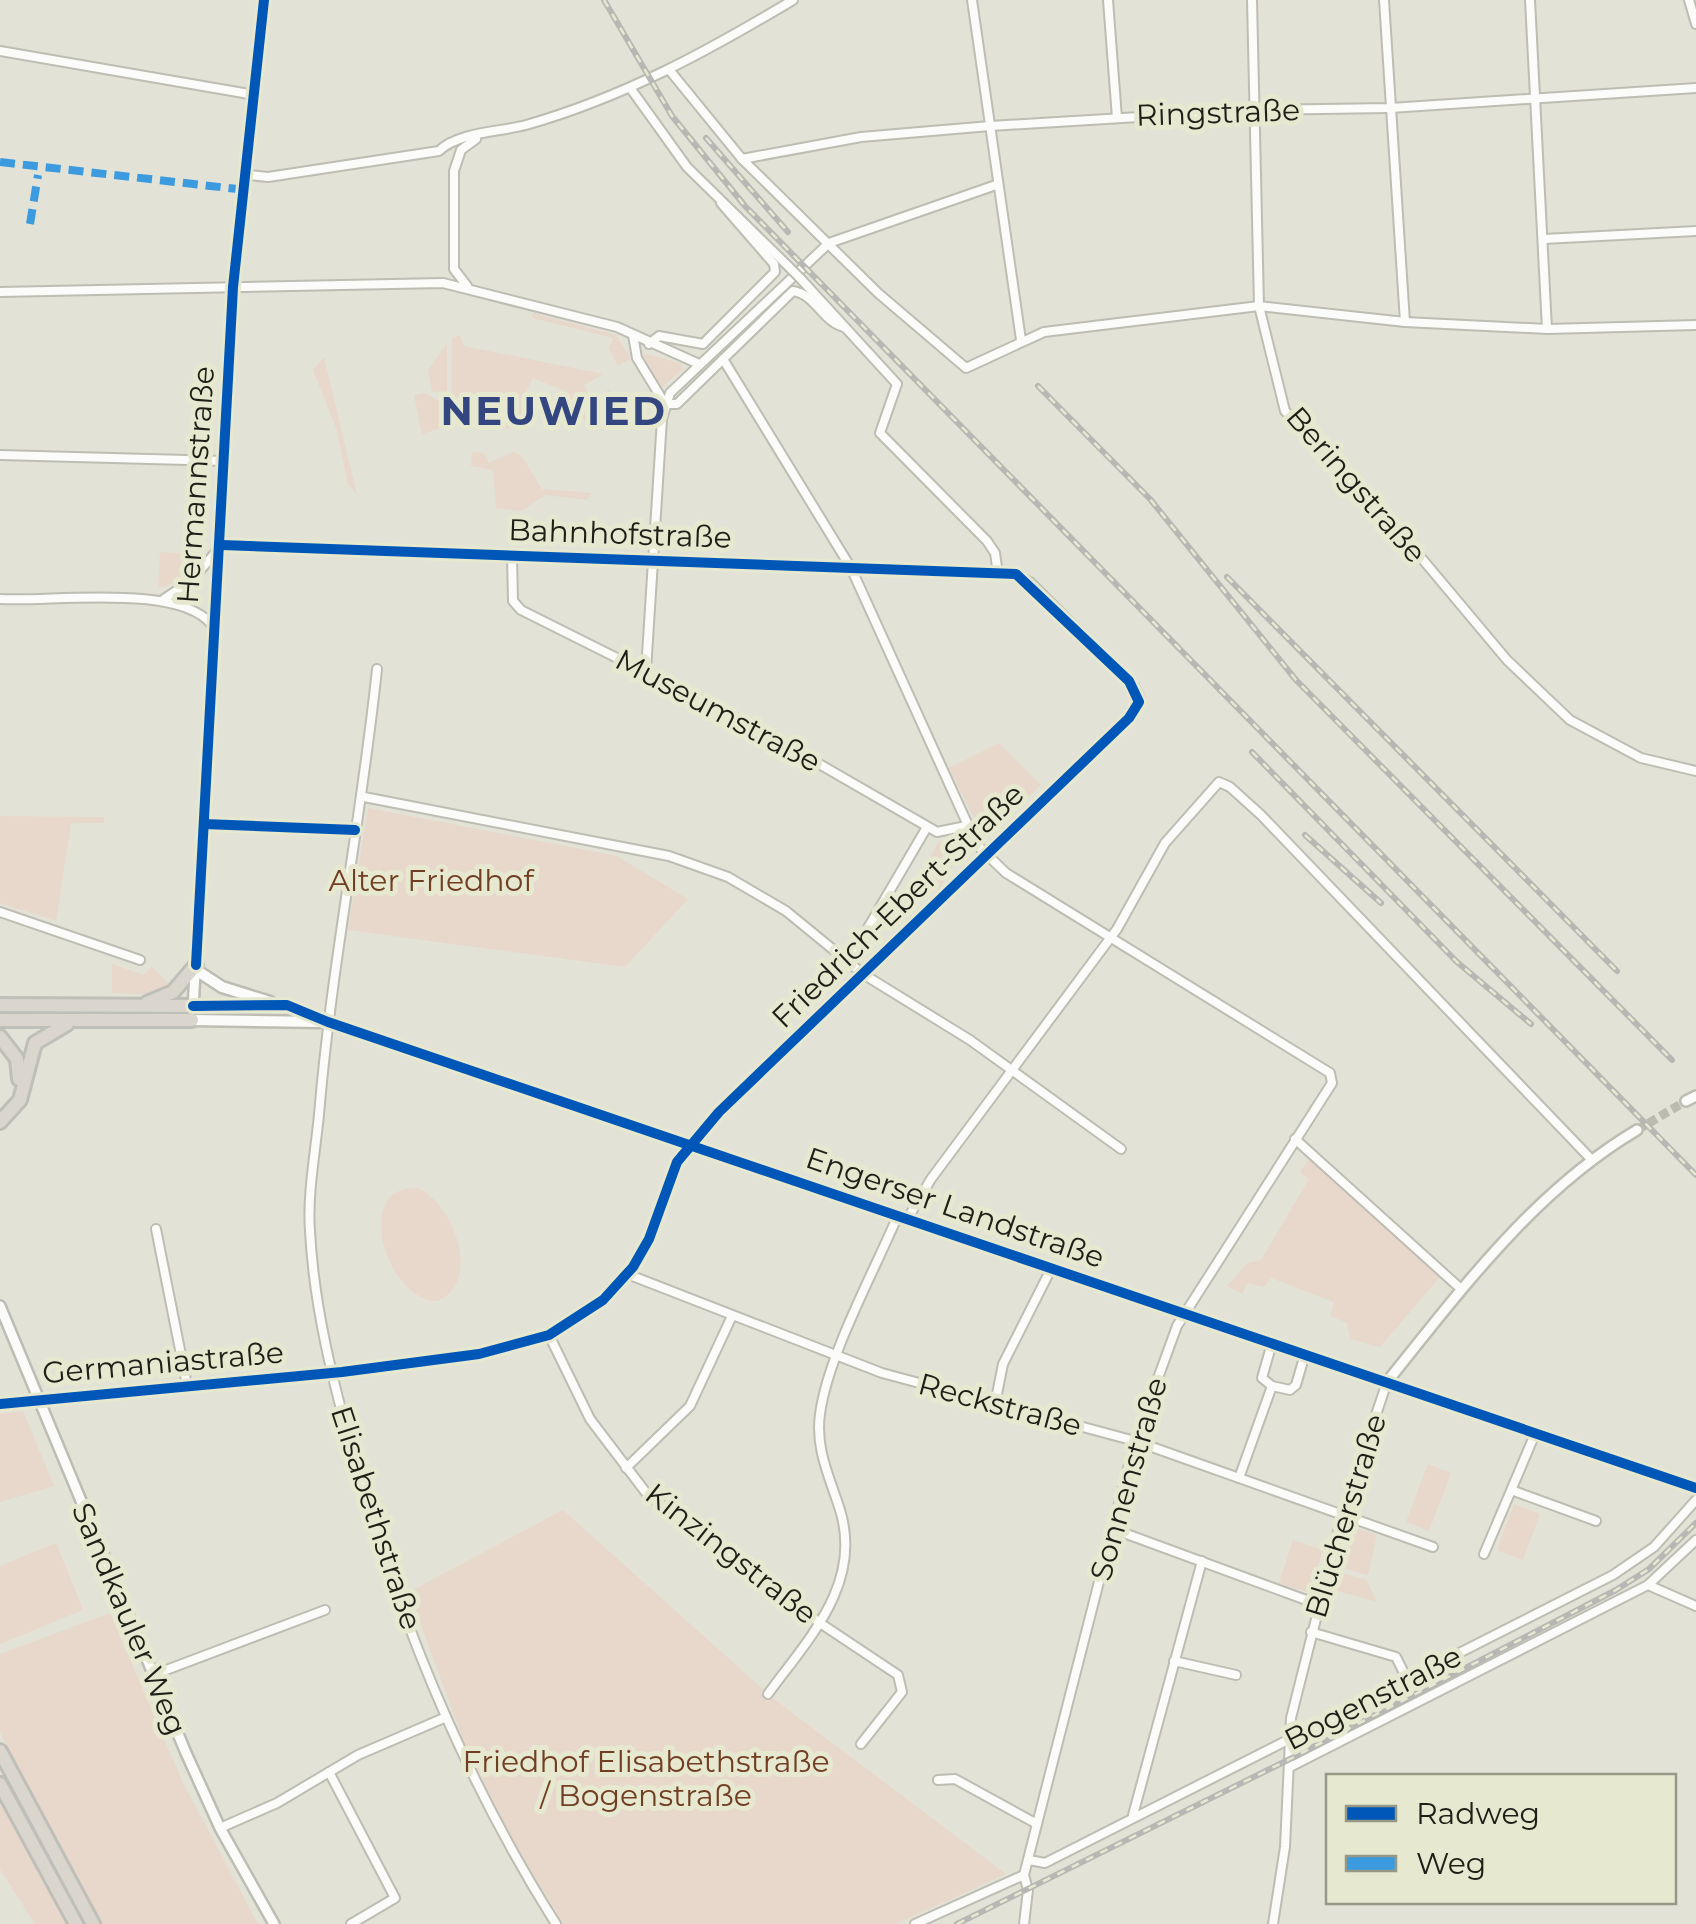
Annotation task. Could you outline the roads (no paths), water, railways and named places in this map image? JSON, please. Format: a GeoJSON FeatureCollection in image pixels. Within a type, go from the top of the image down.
{"type":"FeatureCollection","features":[{"type":"Feature","properties":{"kind":"highway"},"geometry":{"type":"LineString","coordinates":[[140,1006],[173,992],[196,968]]}},
{"type":"Feature","properties":{"kind":"highway"},"geometry":{"type":"LineString","coordinates":[[0,1005],[140,1006],[193,1013]]}},
{"type":"Feature","properties":{"kind":"highway"},"geometry":{"type":"LineString","coordinates":[[0,1020],[193,1013]]}},
{"type":"Feature","properties":{"kind":"highway"},"geometry":{"type":"LineString","coordinates":[[0,1122],[20,1100],[35,1043],[51,1030],[79,1019]]}},
{"type":"Feature","properties":{"kind":"highway"},"geometry":{"type":"LineString","coordinates":[[0,1038],[14,1053],[20,1072],[16,1092],[0,1113]]}},
{"type":"Feature","properties":{"kind":"highway"},"geometry":{"type":"LineString","coordinates":[[0,1750],[92,1924]]}},
{"type":"Feature","properties":{"kind":"highway"},"geometry":{"type":"LineString","coordinates":[[0,1784],[76,1924]]}},
{"type":"Feature","properties":{"kind":"main road"},"geometry":{"type":"LineString","coordinates":[[196,968],[216,984],[275,1005]]}},
{"type":"Feature","properties":{"kind":"main road","name":"Engerser Landstraße"},"geometry":{"type":"LineString","coordinates":[[193,1013],[275,1005],[308,1011],[328,1022],[1696,1488]]}},
{"type":"Feature","properties":{"kind":"main road","name":"Engerser Landstraße"},"geometry":{"type":"LineString","coordinates":[[193,1013],[328,1022]]}},
{"type":"Feature","properties":{"kind":"street","name":"Hermannstraße"},"geometry":{"type":"LineString","coordinates":[[193,1013],[212,625],[222,545],[233,287],[264,0]]}},
{"type":"Feature","properties":{"kind":"street"},"geometry":{"type":"LineString","coordinates":[[248,174],[268,176],[439,151],[454,140],[480,137],[631,89],[671,72],[792,0]]}},
{"type":"Feature","properties":{"kind":"street"},"geometry":{"type":"LineString","coordinates":[[972,0],[1021,340]]}},
{"type":"Feature","properties":{"kind":"street"},"geometry":{"type":"LineString","coordinates":[[1108,0],[1117,118]]}},
{"type":"Feature","properties":{"kind":"street","name":"Beringstraße"},"geometry":{"type":"LineString","coordinates":[[1252,0],[1259,306],[1285,411],[1386,517],[1507,660],[1570,720],[1641,758],[1696,771]]}},
{"type":"Feature","properties":{"kind":"street"},"geometry":{"type":"LineString","coordinates":[[1384,0],[1405,322]]}},
{"type":"Feature","properties":{"kind":"street"},"geometry":{"type":"LineString","coordinates":[[1530,0],[1548,330]]}},
{"type":"Feature","properties":{"kind":"street"},"geometry":{"type":"LineString","coordinates":[[1689,0],[1696,24]]}},
{"type":"Feature","properties":{"kind":"street"},"geometry":{"type":"LineString","coordinates":[[0,52],[255,95]]}},
{"type":"Feature","properties":{"kind":"street"},"geometry":{"type":"LineString","coordinates":[[671,72],[742,160],[932,342],[966,368],[1044,332],[1259,306],[1405,322],[1548,330],[1696,326]]}},
{"type":"Feature","properties":{"kind":"street","name":"Ringstraße"},"geometry":{"type":"LineString","coordinates":[[742,160],[861,136],[990,126],[1254,110],[1390,108],[1696,88]]}},
{"type":"Feature","properties":{"kind":"street"},"geometry":{"type":"LineString","coordinates":[[631,89],[676,154],[776,269],[703,344],[659,336],[648,344]]}},
{"type":"Feature","properties":{"kind":"street"},"geometry":{"type":"LineString","coordinates":[[472,290],[457,277],[454,264],[454,171],[461,150],[480,137]]}},
{"type":"Feature","properties":{"kind":"street"},"geometry":{"type":"LineString","coordinates":[[439,151],[454,171]]}},
{"type":"Feature","properties":{"kind":"street"},"geometry":{"type":"LineString","coordinates":[[646,671],[665,404],[672,390],[829,243],[996,185]]}},
{"type":"Feature","properties":{"kind":"street"},"geometry":{"type":"LineString","coordinates":[[721,204],[800,278],[897,384],[880,425],[882,436],[990,545],[998,574]]}},
{"type":"Feature","properties":{"kind":"street"},"geometry":{"type":"LineString","coordinates":[[1544,239],[1696,230]]}},
{"type":"Feature","properties":{"kind":"street"},"geometry":{"type":"LineString","coordinates":[[432,282],[454,264]]}},
{"type":"Feature","properties":{"kind":"street"},"geometry":{"type":"LineString","coordinates":[[0,292],[432,282],[632,335],[699,364]]}},
{"type":"Feature","properties":{"kind":"street"},"geometry":{"type":"LineString","coordinates":[[665,404],[678,404],[791,292],[800,291],[834,324],[844,327]]}},
{"type":"Feature","properties":{"kind":"street"},"geometry":{"type":"LineString","coordinates":[[632,335],[636,358],[665,404]]}},
{"type":"Feature","properties":{"kind":"street"},"geometry":{"type":"LineString","coordinates":[[723,359],[851,568],[966,826],[987,856],[1006,874],[1109,939]]}},
{"type":"Feature","properties":{"kind":"street"},"geometry":{"type":"LineString","coordinates":[[0,455],[224,462]]}},
{"type":"Feature","properties":{"kind":"street"},"geometry":{"type":"LineString","coordinates":[[164,598],[191,581],[222,545]]}},
{"type":"Feature","properties":{"kind":"street","name":"Bahnhofstraße"},"geometry":{"type":"LineString","coordinates":[[222,545],[1016,574],[1129,681],[1140,702]]}},
{"type":"Feature","properties":{"kind":"street","name":"Museumstraße"},"geometry":{"type":"LineString","coordinates":[[512,555],[517,607],[757,728],[927,827]]}},
{"type":"Feature","properties":{"kind":"street"},"geometry":{"type":"LineString","coordinates":[[0,600],[164,598],[196,608],[212,625]]}},
{"type":"Feature","properties":{"kind":"street","name":"Elisabethstraße"},"geometry":{"type":"LineString","coordinates":[[377,669],[364,797],[355,830],[328,1022],[309,1229],[330,1372],[393,1582],[444,1718],[514,1858],[556,1924]]}},
{"type":"Feature","properties":{"kind":"street","name":"Friedrich-Ebert-Straße"},"geometry":{"type":"LineString","coordinates":[[549,1334],[603,1300],[628,1274],[650,1239],[674,1170],[690,1144],[1140,702]]}},
{"type":"Feature","properties":{"kind":"street"},"geometry":{"type":"LineString","coordinates":[[768,1694],[820,1624],[837,1592],[845,1559],[843,1520],[825,1468],[818,1429],[823,1397],[903,1217],[1109,939],[1165,843],[1219,782],[1261,815],[1590,1158]]}},
{"type":"Feature","properties":{"kind":"street"},"geometry":{"type":"LineString","coordinates":[[364,797],[689,862],[760,893],[863,974],[1013,1070],[1121,1149]]}},
{"type":"Feature","properties":{"kind":"street"},"geometry":{"type":"LineString","coordinates":[[204,824],[355,830]]}},
{"type":"Feature","properties":{"kind":"street"},"geometry":{"type":"LineString","coordinates":[[848,962],[927,827],[943,833],[966,826]]}},
{"type":"Feature","properties":{"kind":"street"},"geometry":{"type":"LineString","coordinates":[[0,912],[140,960]]}},
{"type":"Feature","properties":{"kind":"street","name":"Sonnenstraße"},"geometry":{"type":"LineString","coordinates":[[1024,1924],[1028,1890],[1024,1875],[1135,1441],[1176,1326],[1332,1084],[1330,1073],[1109,939]]}},
{"type":"Feature","properties":{"kind":"street","name":"Blücherstraße"},"geometry":{"type":"LineString","coordinates":[[1272,1924],[1286,1847],[1292,1766],[1289,1740],[1316,1604],[1387,1382],[1504,1241],[1590,1158],[1637,1130]]}},
{"type":"Feature","properties":{"kind":"street"},"geometry":{"type":"LineString","coordinates":[[1295,1139],[1461,1290]]}},
{"type":"Feature","properties":{"kind":"street"},"geometry":{"type":"LineString","coordinates":[[156,1230],[187,1385]]}},
{"type":"Feature","properties":{"kind":"street"},"geometry":{"type":"LineString","coordinates":[[995,1404],[1003,1364],[1052,1267]]}},
{"type":"Feature","properties":{"kind":"street","name":"Reckstraße"},"geometry":{"type":"LineString","coordinates":[[628,1274],[894,1377],[1135,1441],[1434,1548]]}},
{"type":"Feature","properties":{"kind":"street","name":"Sandkauler Weg"},"geometry":{"type":"LineString","coordinates":[[0,1306],[152,1675],[220,1828],[274,1924]]}},
{"type":"Feature","properties":{"kind":"street"},"geometry":{"type":"LineString","coordinates":[[626,1468],[690,1406],[732,1316]]}},
{"type":"Feature","properties":{"kind":"street","name":"Germaniastraße"},"geometry":{"type":"LineString","coordinates":[[0,1404],[478,1354],[549,1334]]}},
{"type":"Feature","properties":{"kind":"street","name":"Kinzingstraße"},"geometry":{"type":"LineString","coordinates":[[549,1334],[578,1400],[626,1468],[670,1515],[820,1624],[898,1675],[904,1684],[861,1744]]}},
{"type":"Feature","properties":{"kind":"street"},"geometry":{"type":"LineString","coordinates":[[1272,1343],[1262,1378],[1272,1386],[1290,1390],[1296,1385],[1305,1354]]}},
{"type":"Feature","properties":{"kind":"street"},"geometry":{"type":"LineString","coordinates":[[1239,1478],[1272,1386]]}},
{"type":"Feature","properties":{"kind":"street"},"geometry":{"type":"LineString","coordinates":[[1484,1554],[1535,1434]]}},
{"type":"Feature","properties":{"kind":"street"},"geometry":{"type":"LineString","coordinates":[[1514,1491],[1596,1521]]}},
{"type":"Feature","properties":{"kind":"street","name":"Bogenstraße"},"geometry":{"type":"LineString","coordinates":[[1029,1860],[1046,1862],[1634,1564],[1672,1531],[1696,1500]]}},
{"type":"Feature","properties":{"kind":"street"},"geometry":{"type":"LineString","coordinates":[[1112,1529],[1316,1604]]}},
{"type":"Feature","properties":{"kind":"street"},"geometry":{"type":"LineString","coordinates":[[1292,1766],[1648,1585],[1696,1540]]}},
{"type":"Feature","properties":{"kind":"street"},"geometry":{"type":"LineString","coordinates":[[1134,1815],[1202,1562]]}},
{"type":"Feature","properties":{"kind":"street"},"geometry":{"type":"LineString","coordinates":[[1648,1585],[1696,1606]]}},
{"type":"Feature","properties":{"kind":"street"},"geometry":{"type":"LineString","coordinates":[[152,1675],[325,1610]]}},
{"type":"Feature","properties":{"kind":"street"},"geometry":{"type":"LineString","coordinates":[[1311,1632],[1396,1657],[1408,1681]]}},
{"type":"Feature","properties":{"kind":"street"},"geometry":{"type":"LineString","coordinates":[[1174,1660],[1236,1675]]}},
{"type":"Feature","properties":{"kind":"street"},"geometry":{"type":"LineString","coordinates":[[220,1828],[277,1804],[330,1772],[444,1718]]}},
{"type":"Feature","properties":{"kind":"street"},"geometry":{"type":"LineString","coordinates":[[330,1772],[395,1898],[351,1924]]}},
{"type":"Feature","properties":{"kind":"street"},"geometry":{"type":"LineString","coordinates":[[938,1780],[956,1779],[1037,1824]]}},
{"type":"Feature","properties":{"kind":"street"},"geometry":{"type":"LineString","coordinates":[[916,1924],[1024,1875]]}},
{"type":"Feature","properties":{"kind":"tunnel"},"geometry":{"type":"LineString","coordinates":[[1637,1130],[1686,1101]]}},
{"type":"Feature","properties":{"kind":"railway"},"geometry":{"type":"LineString","coordinates":[[604,0],[672,116],[745,206],[1696,1175]]}},
{"type":"Feature","properties":{"kind":"railway"},"geometry":{"type":"LineString","coordinates":[[706,138],[788,232]]}},
{"type":"Feature","properties":{"kind":"railway"},"geometry":{"type":"LineString","coordinates":[[1038,386],[1150,499],[1296,680],[1672,1060]]}},
{"type":"Feature","properties":{"kind":"railway"},"geometry":{"type":"LineString","coordinates":[[1227,577],[1617,971]]}},
{"type":"Feature","properties":{"kind":"railway"},"geometry":{"type":"LineString","coordinates":[[1252,752],[1457,962],[1531,1024]]}},
{"type":"Feature","properties":{"kind":"railway"},"geometry":{"type":"LineString","coordinates":[[1305,835],[1381,903]]}},
{"type":"Feature","properties":{"kind":"railway"},"geometry":{"type":"LineString","coordinates":[[957,1924],[1292,1758],[1616,1590],[1649,1569],[1696,1523]]}},
{"type":"Feature","properties":{"kind":"district","name":"NEUWIED"},"geometry":{"type":"Point","coordinates":[554,411]}},
{"type":"Feature","properties":{"kind":"park label","name":"Alter Friedhof"},"geometry":{"type":"Point","coordinates":[431,881]}},
{"type":"Feature","properties":{"kind":"park label","name":"Friedhof Elisabethstraße / Bogenstraße"},"geometry":{"type":"Point","coordinates":[646,1779]}}]}
